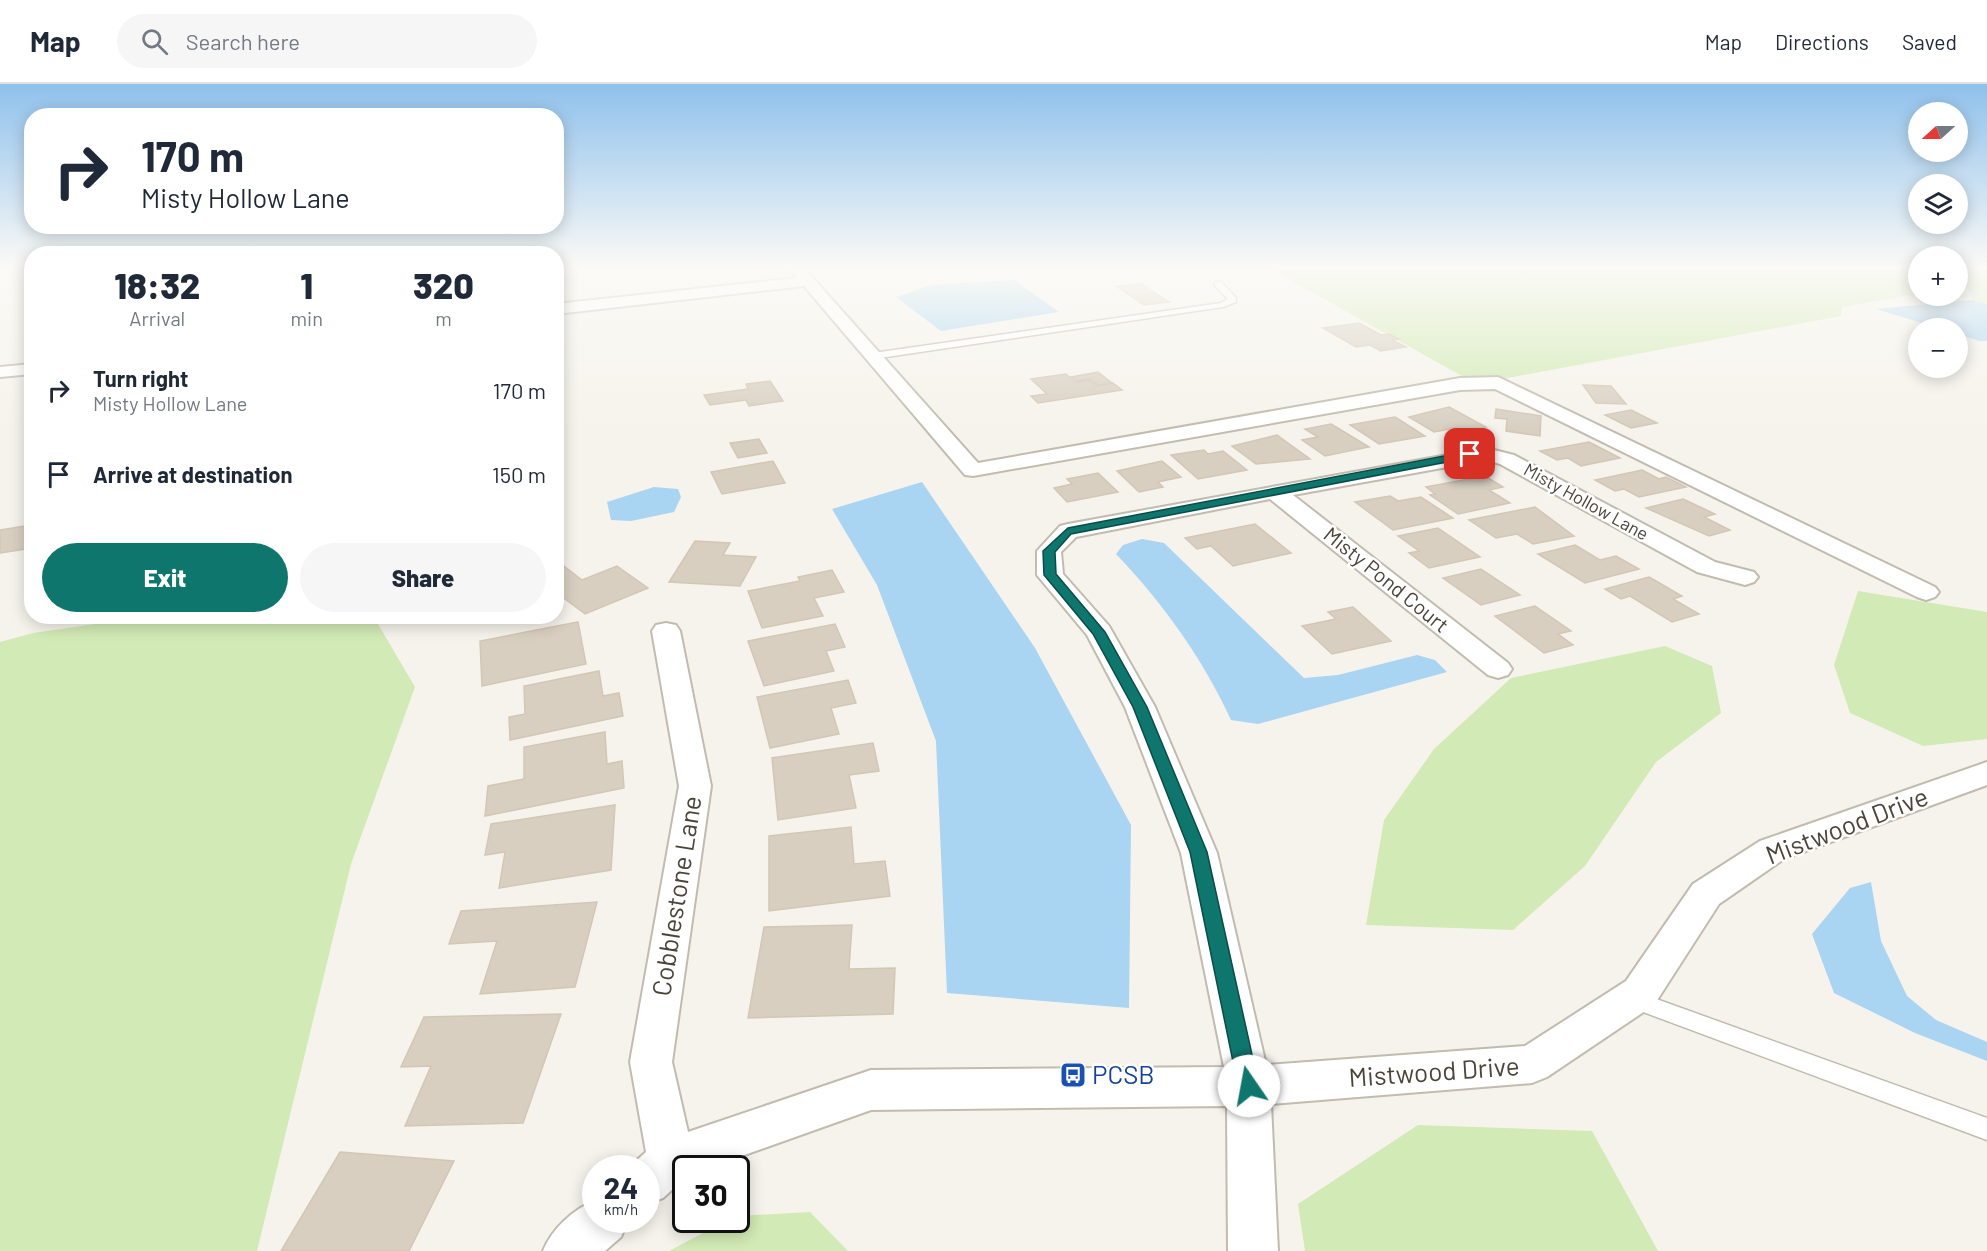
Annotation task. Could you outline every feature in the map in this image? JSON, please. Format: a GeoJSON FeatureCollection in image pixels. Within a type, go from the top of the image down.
{"type":"FeatureCollection","features":[{"type":"Feature","properties":{"kind":"street"},"geometry":{"type":"LineString","coordinates":[[843,321],[973,470],[1460,384],[1497,383],[1926,592]]}},
{"type":"Feature","properties":{"kind":"street"},"geometry":{"type":"LineString","coordinates":[[0,372],[24,370]]}},
{"type":"Feature","properties":{"kind":"street","name":"Misty Hollow Lane"},"geometry":{"type":"LineString","coordinates":[[1249,1086],[1199,852],[1140,707],[1099,632],[1050,575],[1049,551],[1068,531],[1470,454],[1486,454],[1507,459],[1706,567],[1745,577]]}},
{"type":"Feature","properties":{"kind":"street","name":"Misty Pond Court"},"geometry":{"type":"LineString","coordinates":[[1275,492],[1498,669]]}},
{"type":"Feature","properties":{"kind":"street","name":"Cobblestone Lane"},"geometry":{"type":"LineString","coordinates":[[658,1155],[651,1062],[695,786],[666,631]]}},
{"type":"Feature","properties":{"kind":"street","name":"Mistwood Drive"},"geometry":{"type":"LineString","coordinates":[[660,1171],[871,1090],[1249,1086],[1532,1064],[1640,993],[1706,894],[1772,850],[1987,773]]}},
{"type":"Feature","properties":{"kind":"street"},"geometry":{"type":"LineString","coordinates":[[1249,1086],[1253,1251]]}},
{"type":"Feature","properties":{"kind":"street"},"geometry":{"type":"LineString","coordinates":[[568,1251],[589,1233]]}},
{"type":"Feature","properties":{"kind":"lane"},"geometry":{"type":"LineString","coordinates":[[873,356],[1110,321]]}},
{"type":"Feature","properties":{"kind":"lane"},"geometry":{"type":"LineString","coordinates":[[1632,999],[1987,1129]]}},
{"type":"Feature","properties":{"kind":"green space"},"geometry":{"type":"Polygon","coordinates":[[[1364,321],[1812,321],[1497,380],[1469,380],[1364,321]]]}},
{"type":"Feature","properties":{"kind":"green space"},"geometry":{"type":"Polygon","coordinates":[[[1858,591],[1987,612],[1987,739],[1923,746],[1850,713],[1834,665],[1858,591]]]}},
{"type":"Feature","properties":{"kind":"green space"},"geometry":{"type":"Polygon","coordinates":[[[95,624],[378,624],[415,687],[351,864],[257,1251],[0,1251],[0,642],[33,633],[95,624]]]}},
{"type":"Feature","properties":{"kind":"green space"},"geometry":{"type":"Polygon","coordinates":[[[1665,646],[1712,666],[1721,713],[1656,762],[1585,866],[1513,930],[1366,925],[1384,820],[1434,749],[1511,678],[1665,646]]]}},
{"type":"Feature","properties":{"kind":"green space"},"geometry":{"type":"Polygon","coordinates":[[[1418,1125],[1592,1131],[1658,1251],[1305,1251],[1298,1204],[1418,1125]]]}},
{"type":"Feature","properties":{"kind":"green space"},"geometry":{"type":"Polygon","coordinates":[[[810,1212],[848,1251],[669,1251],[703,1233],[750,1233],[750,1215],[810,1212]]]}},
{"type":"Feature","properties":{"kind":"water"},"geometry":{"type":"Polygon","coordinates":[[[928,321],[1000,321],[941,331],[928,321]]]}},
{"type":"Feature","properties":{"kind":"water"},"geometry":{"type":"Polygon","coordinates":[[[1968,321],[1987,321],[1987,341],[1968,337],[1968,321]]]}},
{"type":"Feature","properties":{"kind":"water"},"geometry":{"type":"Polygon","coordinates":[[[922,482],[1035,648],[1131,825],[1129,1008],[947,993],[936,741],[877,585],[832,509],[922,482]]]}},
{"type":"Feature","properties":{"kind":"water"},"geometry":{"type":"Polygon","coordinates":[[[654,487],[678,489],[681,497],[674,512],[631,521],[611,520],[607,502],[654,487]]]}},
{"type":"Feature","properties":{"kind":"water"},"geometry":{"type":"Polygon","coordinates":[[[1142,539],[1164,543],[1304,678],[1338,675],[1417,655],[1435,660],[1447,672],[1258,724],[1231,720],[1208,675],[1181,632],[1116,554],[1123,545],[1142,539]]]}},
{"type":"Feature","properties":{"kind":"water"},"geometry":{"type":"Polygon","coordinates":[[[1871,882],[1881,941],[1907,996],[1936,1020],[1987,1042],[1987,1061],[1915,1033],[1834,993],[1812,934],[1850,888],[1871,882]]]}},
{"type":"Feature","properties":{"kind":"building"},"geometry":{"type":"Polygon","coordinates":[[[1359,323],[1381,335],[1389,334],[1399,339],[1392,340],[1406,347],[1381,351],[1370,345],[1356,347],[1323,328],[1359,323]]]}},
{"type":"Feature","properties":{"kind":"building"},"geometry":{"type":"Polygon","coordinates":[[[1098,372],[1112,383],[1098,385],[1090,379],[1077,381],[1071,377],[1098,372]]]}},
{"type":"Feature","properties":{"kind":"building"},"geometry":{"type":"Polygon","coordinates":[[[1066,374],[1075,382],[1089,380],[1097,386],[1113,383],[1122,390],[1038,403],[1031,396],[1047,394],[1031,379],[1066,374]]]}},
{"type":"Feature","properties":{"kind":"building"},"geometry":{"type":"Polygon","coordinates":[[[770,381],[783,401],[749,406],[746,400],[710,405],[704,395],[748,389],[746,384],[770,381]]]}},
{"type":"Feature","properties":{"kind":"building"},"geometry":{"type":"Polygon","coordinates":[[[1583,385],[1611,386],[1626,404],[1596,403],[1583,385]]]}},
{"type":"Feature","properties":{"kind":"building"},"geometry":{"type":"Polygon","coordinates":[[[1449,407],[1486,427],[1461,431],[1455,428],[1434,432],[1409,417],[1449,407]]]}},
{"type":"Feature","properties":{"kind":"building"},"geometry":{"type":"Polygon","coordinates":[[[1496,409],[1541,416],[1540,436],[1506,431],[1507,419],[1495,418],[1496,409]]]}},
{"type":"Feature","properties":{"kind":"building"},"geometry":{"type":"Polygon","coordinates":[[[1631,410],[1657,423],[1631,428],[1605,415],[1631,410]]]}},
{"type":"Feature","properties":{"kind":"building"},"geometry":{"type":"Polygon","coordinates":[[[1395,417],[1425,436],[1379,444],[1350,425],[1395,417]]]}},
{"type":"Feature","properties":{"kind":"building"},"geometry":{"type":"Polygon","coordinates":[[[1331,424],[1369,447],[1325,456],[1302,440],[1318,437],[1305,429],[1331,424]]]}},
{"type":"Feature","properties":{"kind":"building"},"geometry":{"type":"Polygon","coordinates":[[[1277,435],[1310,459],[1256,464],[1232,446],[1277,435]]]}},
{"type":"Feature","properties":{"kind":"building"},"geometry":{"type":"Polygon","coordinates":[[[759,439],[767,453],[738,458],[730,443],[759,439]]]}},
{"type":"Feature","properties":{"kind":"building"},"geometry":{"type":"Polygon","coordinates":[[[1589,442],[1620,458],[1581,466],[1568,458],[1557,460],[1540,451],[1589,442]]]}},
{"type":"Feature","properties":{"kind":"building"},"geometry":{"type":"Polygon","coordinates":[[[1204,450],[1208,454],[1223,451],[1247,470],[1198,479],[1171,455],[1204,450]]]}},
{"type":"Feature","properties":{"kind":"building"},"geometry":{"type":"Polygon","coordinates":[[[773,461],[785,483],[722,494],[711,472],[773,461]]]}},
{"type":"Feature","properties":{"kind":"building"},"geometry":{"type":"Polygon","coordinates":[[[1162,461],[1181,477],[1158,482],[1163,487],[1139,492],[1117,471],[1162,461]]]}},
{"type":"Feature","properties":{"kind":"building"},"geometry":{"type":"Polygon","coordinates":[[[1642,470],[1659,479],[1666,477],[1686,487],[1639,497],[1624,489],[1615,491],[1595,480],[1642,470]]]}},
{"type":"Feature","properties":{"kind":"building"},"geometry":{"type":"Polygon","coordinates":[[[1098,473],[1118,492],[1067,502],[1054,488],[1072,484],[1067,479],[1098,473]]]}},
{"type":"Feature","properties":{"kind":"building"},"geometry":{"type":"Polygon","coordinates":[[[1485,476],[1503,487],[1489,490],[1510,503],[1458,514],[1430,495],[1435,494],[1426,487],[1485,476]]]}},
{"type":"Feature","properties":{"kind":"building"},"geometry":{"type":"Polygon","coordinates":[[[1390,496],[1398,501],[1421,497],[1453,518],[1393,530],[1355,502],[1390,496]]]}},
{"type":"Feature","properties":{"kind":"building"},"geometry":{"type":"Polygon","coordinates":[[[1683,499],[1715,514],[1704,517],[1730,530],[1709,536],[1646,508],[1683,499]]]}},
{"type":"Feature","properties":{"kind":"building"},"geometry":{"type":"Polygon","coordinates":[[[1535,507],[1574,536],[1533,544],[1517,534],[1496,538],[1469,520],[1535,507]]]}},
{"type":"Feature","properties":{"kind":"building"},"geometry":{"type":"Polygon","coordinates":[[[1255,524],[1291,553],[1233,566],[1211,546],[1197,549],[1185,538],[1255,524]]]}},
{"type":"Feature","properties":{"kind":"building"},"geometry":{"type":"Polygon","coordinates":[[[24,526],[24,549],[0,553],[0,530],[24,526]]]}},
{"type":"Feature","properties":{"kind":"building"},"geometry":{"type":"Polygon","coordinates":[[[1438,528],[1480,557],[1429,568],[1409,553],[1419,551],[1398,536],[1438,528]]]}},
{"type":"Feature","properties":{"kind":"building"},"geometry":{"type":"Polygon","coordinates":[[[695,541],[730,543],[723,555],[756,557],[740,586],[669,582],[695,541]]]}},
{"type":"Feature","properties":{"kind":"building"},"geometry":{"type":"Polygon","coordinates":[[[1575,545],[1600,560],[1616,556],[1639,569],[1585,583],[1538,554],[1575,545]]]}},
{"type":"Feature","properties":{"kind":"building"},"geometry":{"type":"Polygon","coordinates":[[[564,566],[582,580],[617,566],[648,588],[585,614],[564,598],[564,566]]]}},
{"type":"Feature","properties":{"kind":"building"},"geometry":{"type":"Polygon","coordinates":[[[1481,569],[1520,595],[1481,605],[1443,578],[1481,569]]]}},
{"type":"Feature","properties":{"kind":"building"},"geometry":{"type":"Polygon","coordinates":[[[832,570],[844,592],[814,598],[823,616],[762,628],[748,591],[800,581],[798,577],[832,570]]]}},
{"type":"Feature","properties":{"kind":"building"},"geometry":{"type":"Polygon","coordinates":[[[1649,577],[1682,596],[1673,599],[1699,614],[1672,622],[1630,596],[1621,599],[1605,589],[1649,577]]]}},
{"type":"Feature","properties":{"kind":"building"},"geometry":{"type":"Polygon","coordinates":[[[1535,606],[1571,631],[1558,634],[1573,645],[1544,653],[1495,616],[1535,606]]]}},
{"type":"Feature","properties":{"kind":"building"},"geometry":{"type":"Polygon","coordinates":[[[1353,607],[1391,641],[1332,654],[1302,626],[1336,619],[1328,612],[1353,607]]]}},
{"type":"Feature","properties":{"kind":"building"},"geometry":{"type":"Polygon","coordinates":[[[578,622],[586,664],[482,686],[480,641],[578,622]]]}},
{"type":"Feature","properties":{"kind":"building"},"geometry":{"type":"Polygon","coordinates":[[[835,624],[845,647],[826,651],[834,671],[764,686],[748,641],[835,624]]]}},
{"type":"Feature","properties":{"kind":"building"},"geometry":{"type":"Polygon","coordinates":[[[599,671],[603,696],[619,693],[623,716],[510,740],[509,717],[525,714],[524,686],[599,671]]]}},
{"type":"Feature","properties":{"kind":"building"},"geometry":{"type":"Polygon","coordinates":[[[848,680],[856,703],[831,708],[839,734],[770,748],[757,697],[848,680]]]}},
{"type":"Feature","properties":{"kind":"building"},"geometry":{"type":"Polygon","coordinates":[[[605,732],[607,764],[622,761],[624,788],[485,816],[488,786],[524,779],[524,747],[605,732]]]}},
{"type":"Feature","properties":{"kind":"building"},"geometry":{"type":"Polygon","coordinates":[[[873,743],[879,771],[849,775],[856,808],[778,820],[772,758],[873,743]]]}},
{"type":"Feature","properties":{"kind":"building"},"geometry":{"type":"Polygon","coordinates":[[[615,805],[611,870],[499,888],[505,852],[485,855],[491,824],[615,805]]]}},
{"type":"Feature","properties":{"kind":"building"},"geometry":{"type":"Polygon","coordinates":[[[851,827],[854,864],[885,861],[890,896],[769,911],[769,836],[851,827]]]}},
{"type":"Feature","properties":{"kind":"building"},"geometry":{"type":"Polygon","coordinates":[[[597,902],[575,987],[480,994],[497,941],[449,944],[461,911],[597,902]]]}},
{"type":"Feature","properties":{"kind":"building"},"geometry":{"type":"Polygon","coordinates":[[[852,925],[849,969],[895,968],[893,1014],[748,1018],[764,927],[852,925]]]}},
{"type":"Feature","properties":{"kind":"building"},"geometry":{"type":"Polygon","coordinates":[[[561,1014],[523,1123],[405,1126],[431,1066],[401,1067],[424,1017],[561,1014]]]}},
{"type":"Feature","properties":{"kind":"building"},"geometry":{"type":"Polygon","coordinates":[[[340,1152],[454,1161],[409,1251],[281,1251],[340,1152]]]}},
{"type":"Feature","properties":{"kind":"place","name":"PCSB"},"geometry":{"type":"Point","coordinates":[1073,1075]}},
{"type":"Feature","properties":{"kind":"route"},"geometry":{"type":"LineString","coordinates":[[1249,1086],[1199,852],[1140,707],[1099,632],[1050,575],[1049,551],[1068,531],[1470,454]]}}]}
